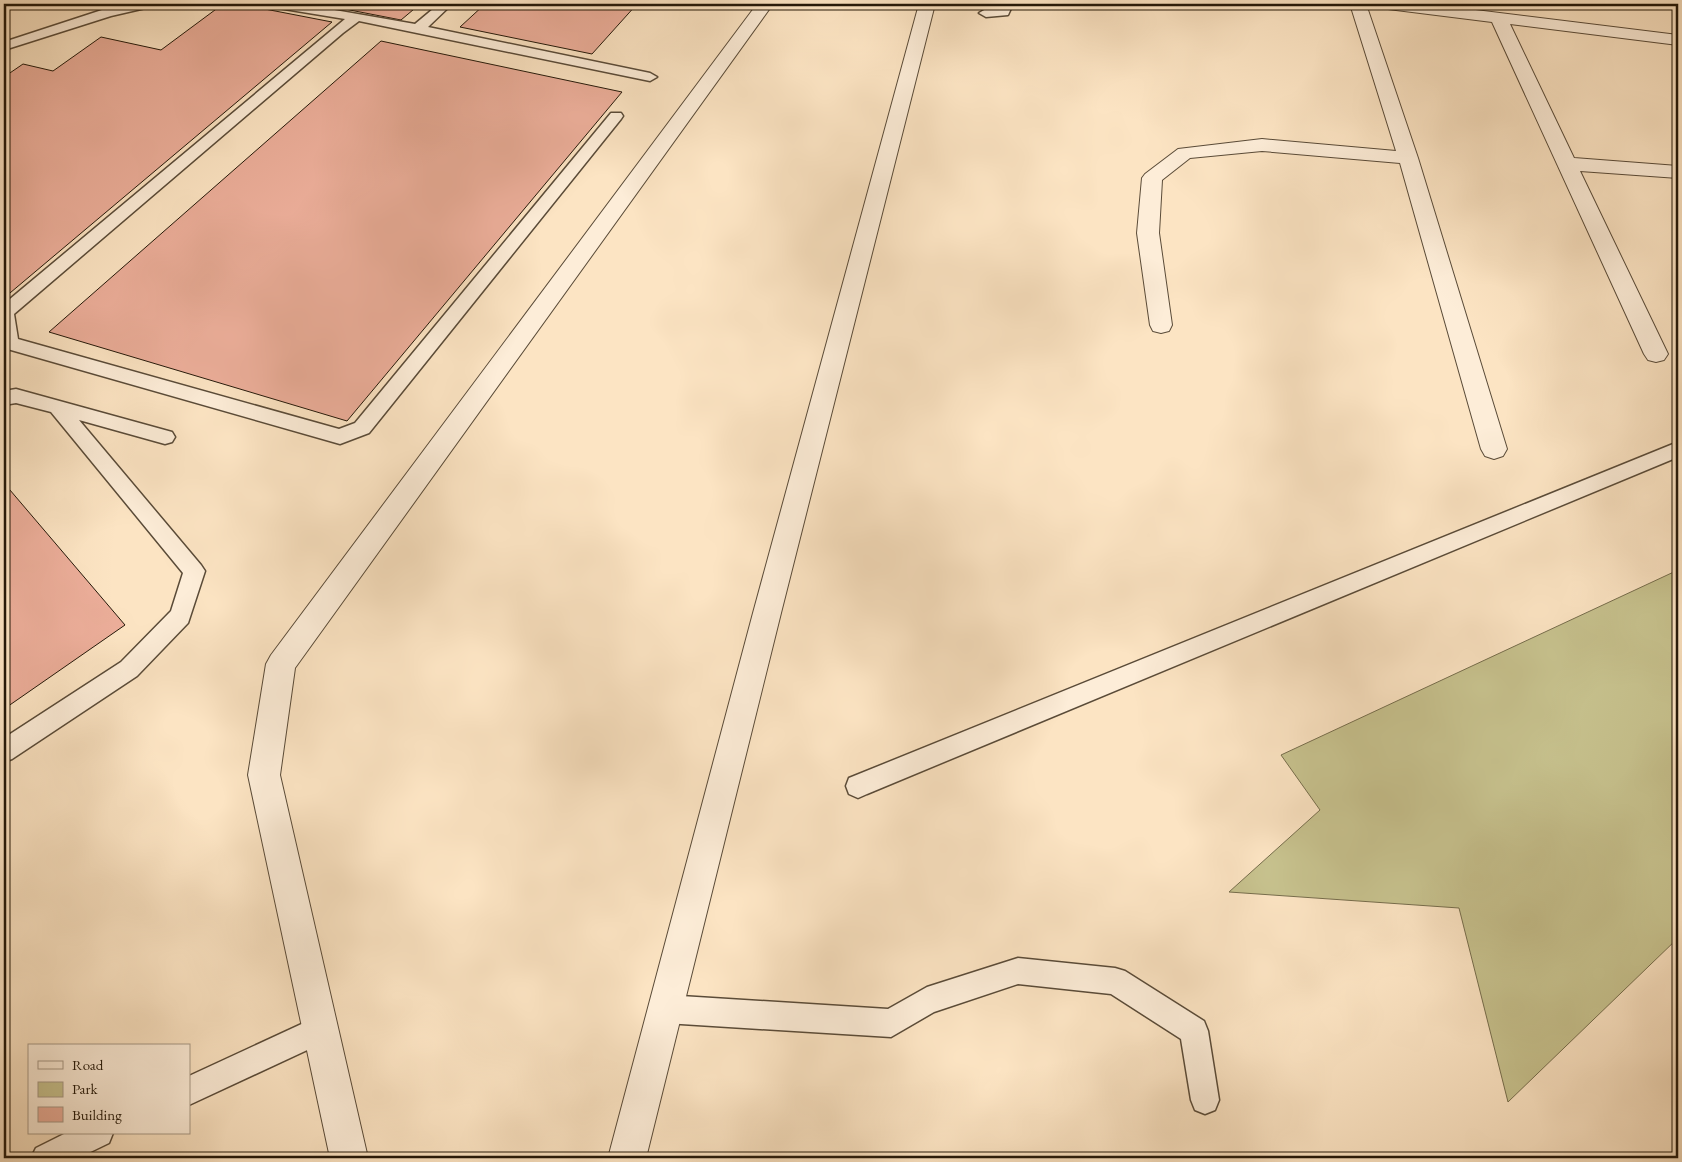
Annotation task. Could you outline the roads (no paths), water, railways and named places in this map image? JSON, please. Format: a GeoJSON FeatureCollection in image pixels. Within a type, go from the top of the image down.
{"type":"FeatureCollection","features":[{"type":"Feature","properties":{"kind":"street"},"geometry":{"type":"LineString","coordinates":[[349,1158],[264,775],[281,664],[765,4]]}},
{"type":"Feature","properties":{"kind":"street"},"geometry":{"type":"LineString","coordinates":[[627,1158],[927,4]]}},
{"type":"Feature","properties":{"kind":"street"},"geometry":{"type":"LineString","coordinates":[[1358,4],[1408,158],[1494,449]]}},
{"type":"Feature","properties":{"kind":"street"},"geometry":{"type":"LineString","coordinates":[[1388,4],[1457,8],[1498,17],[1678,40]]}},
{"type":"Feature","properties":{"kind":"street"},"geometry":{"type":"LineString","coordinates":[[1498,17],[1656,354]]}},
{"type":"Feature","properties":{"kind":"street"},"geometry":{"type":"LineString","coordinates":[[1162,325],[1148,233],[1152,178],[1184,153],[1262,145],[1408,158]]}},
{"type":"Feature","properties":{"kind":"street"},"geometry":{"type":"LineString","coordinates":[[1568,164],[1678,172]]}},
{"type":"Feature","properties":{"kind":"lane"},"geometry":{"type":"LineString","coordinates":[[4,46],[107,12],[145,4]]}},
{"type":"Feature","properties":{"kind":"lane"},"geometry":{"type":"LineString","coordinates":[[278,4],[357,17],[650,77]]}},
{"type":"Feature","properties":{"kind":"lane"},"geometry":{"type":"LineString","coordinates":[[418,29],[446,4]]}},
{"type":"Feature","properties":{"kind":"lane"},"geometry":{"type":"LineString","coordinates":[[986,13],[1003,12],[1007,4]]}},
{"type":"Feature","properties":{"kind":"lane"},"geometry":{"type":"LineString","coordinates":[[357,17],[4,313],[10,342],[340,437],[362,428],[616,116]]}},
{"type":"Feature","properties":{"kind":"lane"},"geometry":{"type":"LineString","coordinates":[[4,398],[16,396],[165,437]]}},
{"type":"Feature","properties":{"kind":"lane"},"geometry":{"type":"LineString","coordinates":[[4,751],[129,669],[180,616],[194,571],[57,407]]}},
{"type":"Feature","properties":{"kind":"lane"},"geometry":{"type":"LineString","coordinates":[[858,786],[1678,449]]}},
{"type":"Feature","properties":{"kind":"lane"},"geometry":{"type":"LineString","coordinates":[[665,1009],[891,1024],[927,1001],[1018,970],[1115,981],[1194,1031],[1205,1100]]}},
{"type":"Feature","properties":{"kind":"lane"},"geometry":{"type":"LineString","coordinates":[[190,1091],[320,1028]]}},
{"type":"Feature","properties":{"kind":"lane"},"geometry":{"type":"LineString","coordinates":[[46,1158],[96,1134]]}}]}
